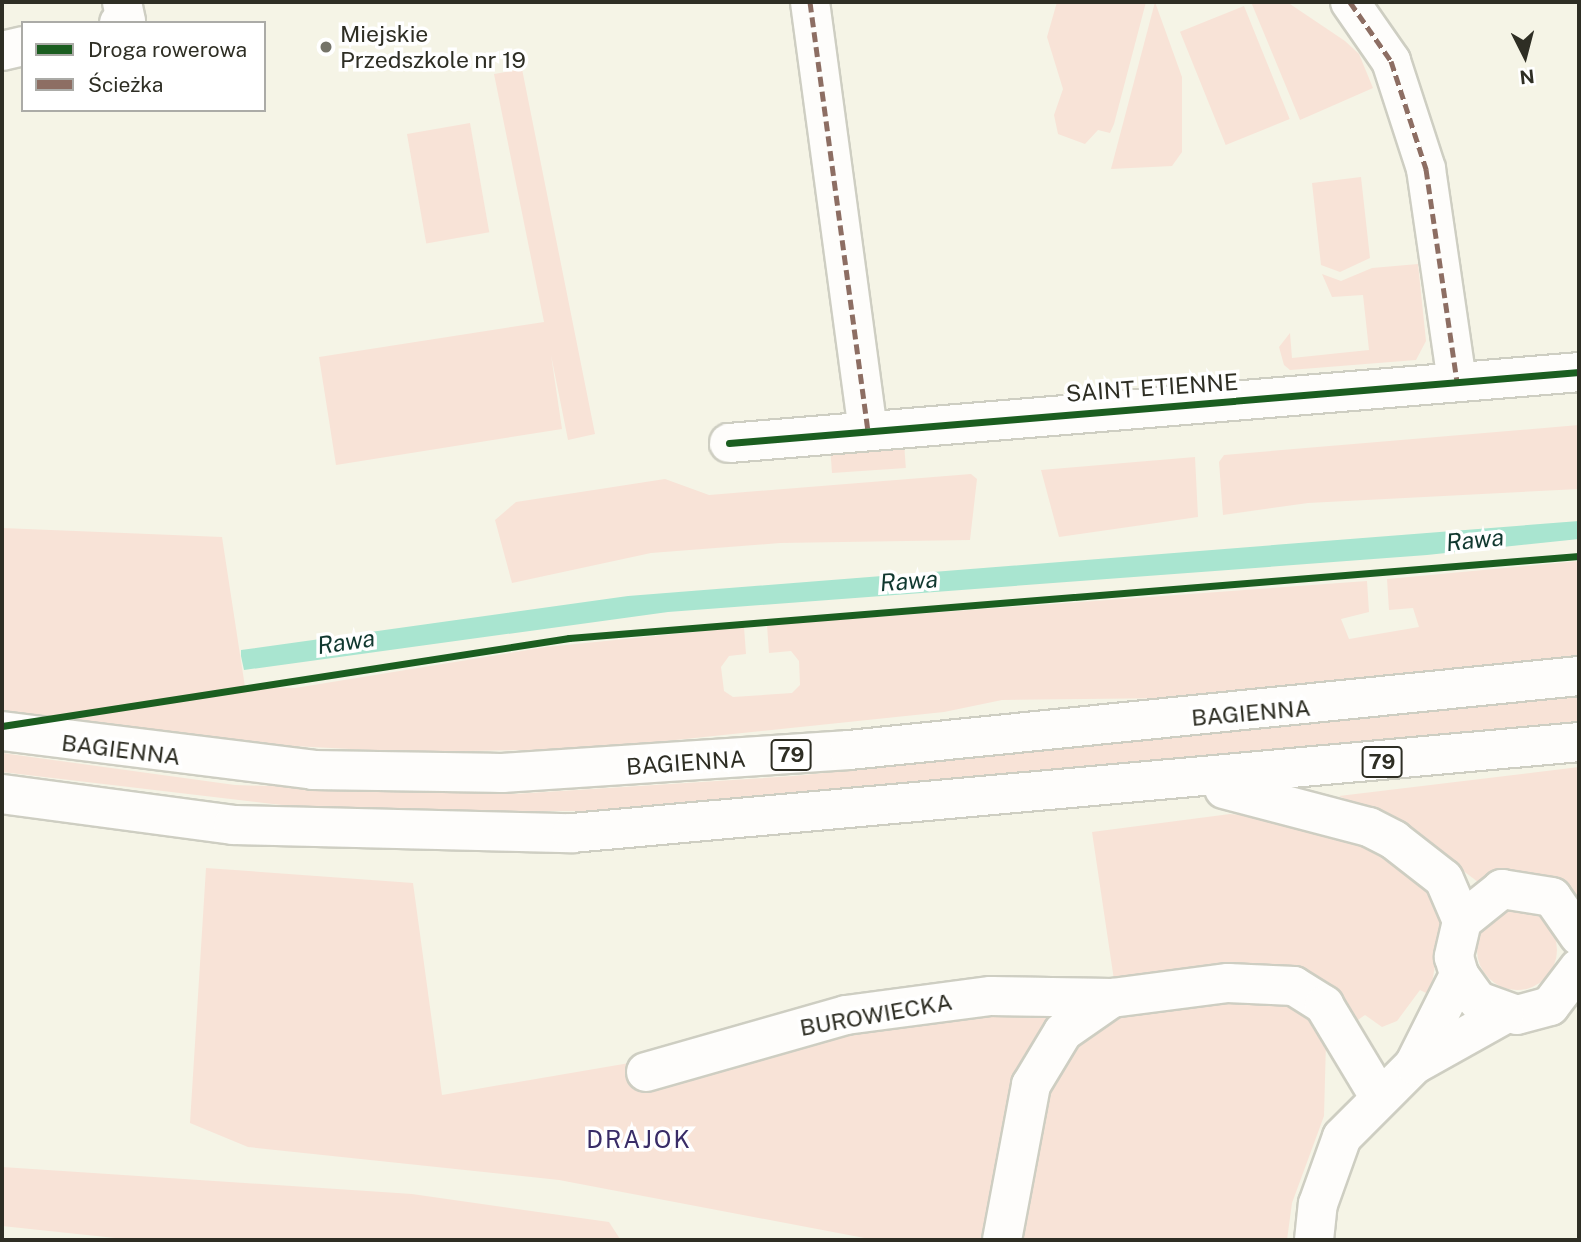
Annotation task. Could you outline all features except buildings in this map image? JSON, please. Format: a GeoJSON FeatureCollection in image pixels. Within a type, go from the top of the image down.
{"type":"FeatureCollection","features":[{"type":"Feature","properties":{"kind":"street"},"geometry":{"type":"LineString","coordinates":[[122,2],[126,21]]}},
{"type":"Feature","properties":{"kind":"street"},"geometry":{"type":"LineString","coordinates":[[810,2],[867,429]]}},
{"type":"Feature","properties":{"kind":"street"},"geometry":{"type":"LineString","coordinates":[[1350,2],[1391,61],[1420,149],[1437,211],[1457,382]]}},
{"type":"Feature","properties":{"kind":"street"},"geometry":{"type":"LineString","coordinates":[[2,51],[21,46]]}},
{"type":"Feature","properties":{"kind":"street","name":"SAINT ETIENNE"},"geometry":{"type":"LineString","coordinates":[[729,443],[867,429],[1579,372]]}},
{"type":"Feature","properties":{"kind":"street","name":"BAGIENNA"},"geometry":{"type":"LineString","coordinates":[[2,732],[286,768],[502,773],[877,748],[1579,676]]}},
{"type":"Feature","properties":{"kind":"street","name":"79"},"geometry":{"type":"LineString","coordinates":[[2,794],[233,825],[484,835],[750,821],[1579,742]]}},
{"type":"Feature","properties":{"kind":"street"},"geometry":{"type":"LineString","coordinates":[[1184,781],[1369,827],[1444,879],[1462,921]]}},
{"type":"Feature","properties":{"kind":"street"},"geometry":{"type":"LineString","coordinates":[[1505,1014],[1478,1001],[1459,975],[1455,938],[1462,921],[1486,896],[1519,888],[1552,897],[1579,936]]}},
{"type":"Feature","properties":{"kind":"street"},"geometry":{"type":"LineString","coordinates":[[1314,1240],[1318,1204],[1342,1137],[1378,1095],[1414,1065],[1505,1014],[1565,1006],[1579,968]]}},
{"type":"Feature","properties":{"kind":"street"},"geometry":{"type":"LineString","coordinates":[[1414,1065],[1459,975]]}},
{"type":"Feature","properties":{"kind":"street","name":"BUROWIECKA"},"geometry":{"type":"LineString","coordinates":[[646,1072],[846,1015],[991,996],[1112,998],[1214,984],[1294,986],[1324,1005],[1378,1095]]}},
{"type":"Feature","properties":{"kind":"street","name":"BUROWIECKA"},"geometry":{"type":"LineString","coordinates":[[1002,1240],[1031,1085],[1062,1032],[1112,998]]}},
{"type":"Feature","properties":{"kind":"shaded area"},"geometry":{"type":"Polygon","coordinates":[[[1057,2],[1146,2],[1114,124],[1110,133],[1098,130],[1085,144],[1058,134],[1054,115],[1063,89],[1047,37],[1057,2]]]}},
{"type":"Feature","properties":{"kind":"shaded area"},"geometry":{"type":"Polygon","coordinates":[[[1155,2],[1182,77],[1182,152],[1172,166],[1111,169],[1155,2]]]}},
{"type":"Feature","properties":{"kind":"shaded area"},"geometry":{"type":"Polygon","coordinates":[[[1251,2],[1287,2],[1345,41],[1359,54],[1373,88],[1300,120],[1251,2]]]}},
{"type":"Feature","properties":{"kind":"shaded area"},"geometry":{"type":"Polygon","coordinates":[[[1244,6],[1290,119],[1226,145],[1180,32],[1244,6]]]}},
{"type":"Feature","properties":{"kind":"shaded area"},"geometry":{"type":"Polygon","coordinates":[[[522,69],[595,434],[568,440],[551,355],[562,429],[336,465],[319,357],[544,322],[494,74],[522,69]]]}},
{"type":"Feature","properties":{"kind":"shaded area"},"geometry":{"type":"Polygon","coordinates":[[[470,123],[489,232],[426,243],[407,134],[470,123]]]}},
{"type":"Feature","properties":{"kind":"shaded area"},"geometry":{"type":"Polygon","coordinates":[[[1361,177],[1370,258],[1340,272],[1321,265],[1312,183],[1361,177]]]}},
{"type":"Feature","properties":{"kind":"shaded area"},"geometry":{"type":"Polygon","coordinates":[[[1418,264],[1426,341],[1416,360],[1290,370],[1284,365],[1279,347],[1290,333],[1292,358],[1369,350],[1363,295],[1332,297],[1322,274],[1341,281],[1372,268],[1418,264]]]}},
{"type":"Feature","properties":{"kind":"shaded area"},"geometry":{"type":"Polygon","coordinates":[[[1579,425],[1579,489],[1308,503],[1223,515],[1219,462],[1224,455],[1579,425]]]}},
{"type":"Feature","properties":{"kind":"shaded area"},"geometry":{"type":"Polygon","coordinates":[[[904,442],[906,468],[832,473],[830,447],[904,442]]]}},
{"type":"Feature","properties":{"kind":"shaded area"},"geometry":{"type":"Polygon","coordinates":[[[1195,457],[1198,517],[1059,537],[1041,470],[1195,457]]]}},
{"type":"Feature","properties":{"kind":"shaded area"},"geometry":{"type":"Polygon","coordinates":[[[971,474],[977,479],[970,540],[780,543],[651,553],[512,583],[495,520],[516,502],[665,479],[709,495],[971,474]]]}},
{"type":"Feature","properties":{"kind":"shaded area"},"geometry":{"type":"Polygon","coordinates":[[[2,528],[222,537],[245,687],[295,688],[546,647],[744,627],[746,654],[729,656],[721,667],[724,691],[733,697],[792,693],[800,685],[799,661],[791,651],[769,653],[767,625],[1367,581],[1369,612],[1341,619],[1349,639],[1419,627],[1413,608],[1389,610],[1387,579],[1579,561],[1579,656],[1175,698],[1002,700],[944,712],[589,749],[409,752],[254,744],[2,710],[2,528]]]}},
{"type":"Feature","properties":{"kind":"shaded area"},"geometry":{"type":"Polygon","coordinates":[[[1579,697],[1579,721],[597,811],[332,811],[2,772],[2,753],[235,785],[514,794],[794,776],[1579,697]]]}},
{"type":"Feature","properties":{"kind":"shaded area"},"geometry":{"type":"Polygon","coordinates":[[[1579,767],[1579,906],[1523,872],[1478,882],[1409,830],[1339,796],[1579,767]]]}},
{"type":"Feature","properties":{"kind":"shaded area"},"geometry":{"type":"Polygon","coordinates":[[[1230,814],[1303,822],[1355,840],[1435,894],[1444,913],[1430,995],[1420,990],[1397,1021],[1382,1027],[1365,1015],[1326,1042],[1324,1116],[1292,1203],[1287,1240],[875,1240],[559,1180],[248,1147],[190,1123],[206,868],[413,883],[442,1095],[1114,980],[1092,832],[1230,814]]]}},
{"type":"Feature","properties":{"kind":"shaded area"},"geometry":{"type":"Polygon","coordinates":[[[1517,910],[1532,913],[1545,922],[1554,935],[1557,950],[1554,965],[1545,978],[1532,987],[1517,990],[1502,987],[1489,978],[1480,965],[1477,950],[1480,935],[1489,922],[1502,913],[1517,910]]]}},
{"type":"Feature","properties":{"kind":"shaded area"},"geometry":{"type":"Polygon","coordinates":[[[2,1167],[412,1194],[609,1222],[620,1239],[134,1240],[2,1226],[2,1167]]]}},
{"type":"Feature","properties":{"kind":"water","name":"Rawa"},"geometry":{"type":"Polygon","coordinates":[[[1579,521],[1579,539],[1427,555],[668,612],[244,670],[241,656],[241,650],[628,596],[1579,521]]]}},
{"type":"Feature","properties":{"kind":"marked path"},"geometry":{"type":"LineString","coordinates":[[810,2],[868,429]]}},
{"type":"Feature","properties":{"kind":"marked path"},"geometry":{"type":"LineString","coordinates":[[1350,2],[1391,61],[1426,169],[1457,382]]}},
{"type":"Feature","properties":{"kind":"cycle path"},"geometry":{"type":"LineString","coordinates":[[729,443],[1579,372]]}},
{"type":"Feature","properties":{"kind":"cycle path"},"geometry":{"type":"LineString","coordinates":[[2,726],[569,638],[1579,556]]}},
{"type":"Feature","properties":{"kind":"place","name":"Miejskie Przedszkole nr 19"},"geometry":{"type":"Point","coordinates":[326,47]}},
{"type":"Feature","properties":{"kind":"district","name":"DRAJOK"},"geometry":{"type":"Point","coordinates":[639,1140]}}]}
